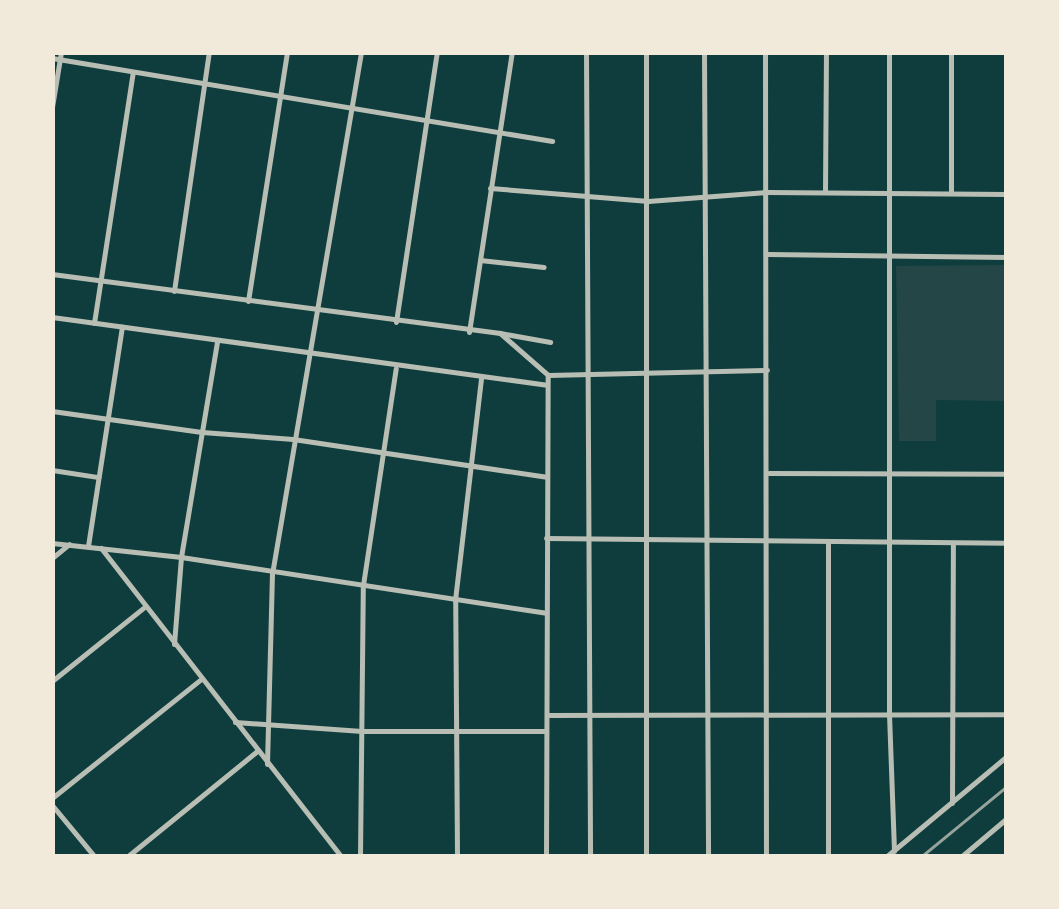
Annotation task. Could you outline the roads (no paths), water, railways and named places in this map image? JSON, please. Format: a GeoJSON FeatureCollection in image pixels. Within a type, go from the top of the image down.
{"type":"FeatureCollection","features":[{"type":"Feature","properties":{"kind":"street"},"geometry":{"type":"LineString","coordinates":[[174,291],[209,52]]}},
{"type":"Feature","properties":{"kind":"street"},"geometry":{"type":"LineString","coordinates":[[248,301],[287,52]]}},
{"type":"Feature","properties":{"kind":"street"},"geometry":{"type":"LineString","coordinates":[[267,764],[272,574],[306,354],[318,311],[362,52]]}},
{"type":"Feature","properties":{"kind":"street"},"geometry":{"type":"LineString","coordinates":[[396,322],[437,52]]}},
{"type":"Feature","properties":{"kind":"street"},"geometry":{"type":"LineString","coordinates":[[468,332],[512,52]]}},
{"type":"Feature","properties":{"kind":"street"},"geometry":{"type":"LineString","coordinates":[[586,52],[590,856]]}},
{"type":"Feature","properties":{"kind":"street"},"geometry":{"type":"LineString","coordinates":[[646,52],[646,856]]}},
{"type":"Feature","properties":{"kind":"street"},"geometry":{"type":"LineString","coordinates":[[704,52],[708,856]]}},
{"type":"Feature","properties":{"kind":"street"},"geometry":{"type":"LineString","coordinates":[[765,52],[769,474],[766,856]]}},
{"type":"Feature","properties":{"kind":"street"},"geometry":{"type":"LineString","coordinates":[[826,52],[826,192]]}},
{"type":"Feature","properties":{"kind":"street"},"geometry":{"type":"LineString","coordinates":[[889,52],[889,714],[894,851]]}},
{"type":"Feature","properties":{"kind":"street"},"geometry":{"type":"LineString","coordinates":[[951,52],[951,192]]}},
{"type":"Feature","properties":{"kind":"street"},"geometry":{"type":"LineString","coordinates":[[52,107],[58,57],[552,141]]}},
{"type":"Feature","properties":{"kind":"street"},"geometry":{"type":"LineString","coordinates":[[94,323],[133,72]]}},
{"type":"Feature","properties":{"kind":"street"},"geometry":{"type":"LineString","coordinates":[[490,188],[587,199],[648,201],[767,192],[1006,194]]}},
{"type":"Feature","properties":{"kind":"street"},"geometry":{"type":"LineString","coordinates":[[768,254],[1006,257]]}},
{"type":"Feature","properties":{"kind":"street"},"geometry":{"type":"LineString","coordinates":[[480,260],[544,267]]}},
{"type":"Feature","properties":{"kind":"street"},"geometry":{"type":"LineString","coordinates":[[52,274],[550,342]]}},
{"type":"Feature","properties":{"kind":"street"},"geometry":{"type":"LineString","coordinates":[[52,317],[396,368],[546,385]]}},
{"type":"Feature","properties":{"kind":"street"},"geometry":{"type":"LineString","coordinates":[[88,547],[122,327]]}},
{"type":"Feature","properties":{"kind":"street"},"geometry":{"type":"LineString","coordinates":[[497,334],[548,376],[648,370],[767,370]]}},
{"type":"Feature","properties":{"kind":"street"},"geometry":{"type":"LineString","coordinates":[[174,647],[181,557],[217,341]]}},
{"type":"Feature","properties":{"kind":"street"},"geometry":{"type":"LineString","coordinates":[[360,856],[362,585],[396,368]]}},
{"type":"Feature","properties":{"kind":"street"},"geometry":{"type":"LineString","coordinates":[[546,856],[548,376]]}},
{"type":"Feature","properties":{"kind":"street"},"geometry":{"type":"LineString","coordinates":[[457,856],[455,600],[482,377]]}},
{"type":"Feature","properties":{"kind":"street"},"geometry":{"type":"LineString","coordinates":[[52,410],[202,432],[293,439],[546,477]]}},
{"type":"Feature","properties":{"kind":"street"},"geometry":{"type":"LineString","coordinates":[[52,470],[98,477]]}},
{"type":"Feature","properties":{"kind":"street"},"geometry":{"type":"LineString","coordinates":[[769,474],[1006,474]]}},
{"type":"Feature","properties":{"kind":"street"},"geometry":{"type":"LineString","coordinates":[[546,538],[768,537],[828,543],[1006,543]]}},
{"type":"Feature","properties":{"kind":"street"},"geometry":{"type":"LineString","coordinates":[[52,543],[181,557],[272,574],[546,613]]}},
{"type":"Feature","properties":{"kind":"street"},"geometry":{"type":"LineString","coordinates":[[828,543],[828,856]]}},
{"type":"Feature","properties":{"kind":"street"},"geometry":{"type":"LineString","coordinates":[[952,803],[953,543]]}},
{"type":"Feature","properties":{"kind":"street"},"geometry":{"type":"LineString","coordinates":[[52,558],[69,544]]}},
{"type":"Feature","properties":{"kind":"street"},"geometry":{"type":"LineString","coordinates":[[101,548],[174,647],[341,856]]}},
{"type":"Feature","properties":{"kind":"street"},"geometry":{"type":"LineString","coordinates":[[52,681],[144,608]]}},
{"type":"Feature","properties":{"kind":"street"},"geometry":{"type":"LineString","coordinates":[[94,856],[52,801],[200,680]]}},
{"type":"Feature","properties":{"kind":"street"},"geometry":{"type":"LineString","coordinates":[[546,714],[1006,714]]}},
{"type":"Feature","properties":{"kind":"street"},"geometry":{"type":"LineString","coordinates":[[235,722],[362,731],[546,732]]}},
{"type":"Feature","properties":{"kind":"street"},"geometry":{"type":"LineString","coordinates":[[128,856],[257,751]]}},
{"type":"Feature","properties":{"kind":"street"},"geometry":{"type":"LineString","coordinates":[[887,856],[1006,757]]}},
{"type":"Feature","properties":{"kind":"street"},"geometry":{"type":"LineString","coordinates":[[962,856],[1006,819]]}},
{"type":"Feature","properties":{"kind":"railway"},"geometry":{"type":"LineString","coordinates":[[922,856],[1006,787]]}}]}
